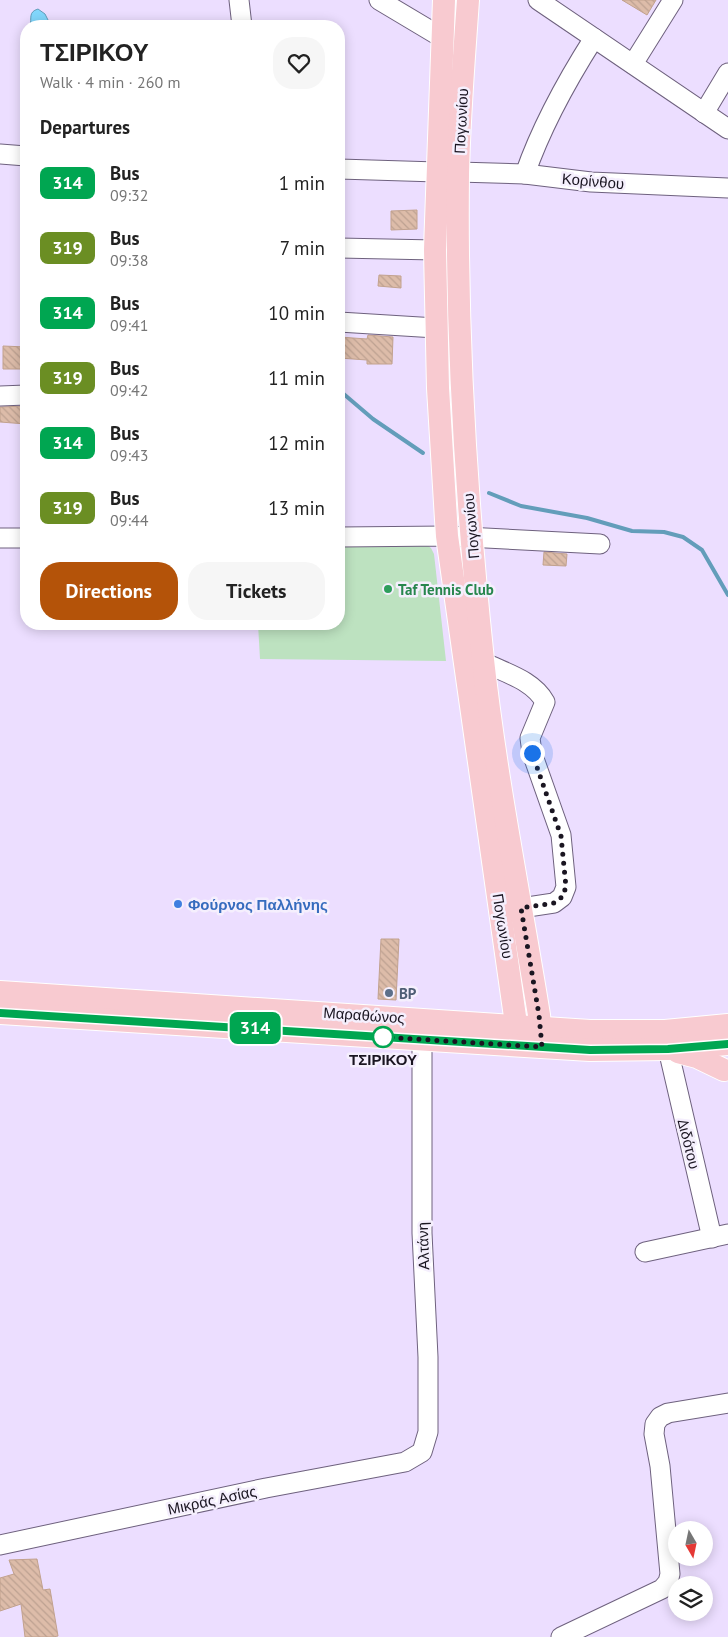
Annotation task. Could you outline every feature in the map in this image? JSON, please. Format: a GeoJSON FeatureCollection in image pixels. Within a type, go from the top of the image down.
{"type":"FeatureCollection","features":[{"type":"Feature","properties":{"kind":"main road","name":"Πογωνίου"},"geometry":{"type":"LineString","coordinates":[[444,0],[442,37],[447,172],[464,455],[484,662],[521,908],[535,987],[541,1037]]}},
{"type":"Feature","properties":{"kind":"main road","name":"Πογωνίου"},"geometry":{"type":"LineString","coordinates":[[468,0],[447,172],[435,250],[441,452],[447,536],[518,1035]]}},
{"type":"Feature","properties":{"kind":"main road"},"geometry":{"type":"LineString","coordinates":[[478,1023],[495,1016],[503,1008],[510,993],[511,980]]}},
{"type":"Feature","properties":{"kind":"main road"},"geometry":{"type":"LineString","coordinates":[[535,987],[548,1008],[557,1017],[573,1027],[590,1031]]}},
{"type":"Feature","properties":{"kind":"main road","name":"Μαραθώνος"},"geometry":{"type":"LineString","coordinates":[[0,992],[478,1023],[518,1035]]}},
{"type":"Feature","properties":{"kind":"main road","name":"Μαραθώνος"},"geometry":{"type":"LineString","coordinates":[[0,1013],[422,1039],[518,1035],[630,1050],[668,1049],[723,1035]]}},
{"type":"Feature","properties":{"kind":"main road","name":"Μαραθώνος"},"geometry":{"type":"LineString","coordinates":[[541,1037],[590,1031],[665,1031],[723,1035]]}},
{"type":"Feature","properties":{"kind":"main road"},"geometry":{"type":"LineString","coordinates":[[668,1049],[696,1057],[726,1071]]}},
{"type":"Feature","properties":{"kind":"street"},"geometry":{"type":"LineString","coordinates":[[239,0],[241,20]]}},
{"type":"Feature","properties":{"kind":"street"},"geometry":{"type":"LineString","coordinates":[[379,0],[442,37]]}},
{"type":"Feature","properties":{"kind":"street"},"geometry":{"type":"LineString","coordinates":[[540,0],[728,129]]}},
{"type":"Feature","properties":{"kind":"street"},"geometry":{"type":"LineString","coordinates":[[634,64],[673,0]]}},
{"type":"Feature","properties":{"kind":"street"},"geometry":{"type":"LineString","coordinates":[[525,174],[539,134],[562,87],[594,38]]}},
{"type":"Feature","properties":{"kind":"street"},"geometry":{"type":"LineString","coordinates":[[704,113],[728,73]]}},
{"type":"Feature","properties":{"kind":"street"},"geometry":{"type":"LineString","coordinates":[[0,154],[20,156]]}},
{"type":"Feature","properties":{"kind":"street","name":"Κορίνθου"},"geometry":{"type":"LineString","coordinates":[[345,169],[525,174],[591,182],[728,188]]}},
{"type":"Feature","properties":{"kind":"street"},"geometry":{"type":"LineString","coordinates":[[345,248],[435,250]]}},
{"type":"Feature","properties":{"kind":"street"},"geometry":{"type":"LineString","coordinates":[[345,322],[436,328]]}},
{"type":"Feature","properties":{"kind":"street"},"geometry":{"type":"LineString","coordinates":[[0,396],[20,395]]}},
{"type":"Feature","properties":{"kind":"street"},"geometry":{"type":"LineString","coordinates":[[345,537],[447,536],[600,544]]}},
{"type":"Feature","properties":{"kind":"street"},"geometry":{"type":"LineString","coordinates":[[0,538],[20,538]]}},
{"type":"Feature","properties":{"kind":"street"},"geometry":{"type":"LineString","coordinates":[[484,662],[527,682],[539,690],[545,702],[530,738],[532,753],[561,836],[566,887],[562,897],[554,903],[521,908]]}},
{"type":"Feature","properties":{"kind":"street"},"geometry":{"type":"LineString","coordinates":[[723,1035],[726,1071]]}},
{"type":"Feature","properties":{"kind":"street","name":"Αλτάνη"},"geometry":{"type":"LineString","coordinates":[[422,1039],[422,1233],[428,1357],[428,1432],[422,1452]]}},
{"type":"Feature","properties":{"kind":"street","name":"Διδότου"},"geometry":{"type":"LineString","coordinates":[[668,1049],[720,1236]]}},
{"type":"Feature","properties":{"kind":"street"},"geometry":{"type":"LineString","coordinates":[[645,1252],[720,1236]]}},
{"type":"Feature","properties":{"kind":"street"},"geometry":{"type":"LineString","coordinates":[[562,1637],[662,1589],[668,1582],[670,1574],[660,1466],[654,1434],[655,1424],[660,1417],[668,1413],[728,1403]]}},
{"type":"Feature","properties":{"kind":"street","name":"Μικράς Ασίας"},"geometry":{"type":"LineString","coordinates":[[0,1546],[257,1490],[405,1462],[422,1452]]}},
{"type":"Feature","properties":{"kind":"green space","name":"Taf Tennis Club"},"geometry":{"type":"Polygon","coordinates":[[[345,542],[424,543],[431,548],[434,554],[446,661],[260,659],[258,630],[345,630],[345,542]]]}},
{"type":"Feature","properties":{"kind":"water"},"geometry":{"type":"Polygon","coordinates":[[[38,9],[45,14],[48,20],[31,20],[35,10],[38,9]]]}},
{"type":"Feature","properties":{"kind":"building"},"geometry":{"type":"Polygon","coordinates":[[[622,0],[656,0],[647,15],[622,0]]]}},
{"type":"Feature","properties":{"kind":"building"},"geometry":{"type":"Polygon","coordinates":[[[417,210],[417,229],[391,230],[391,211],[417,210]]]}},
{"type":"Feature","properties":{"kind":"building"},"geometry":{"type":"Polygon","coordinates":[[[379,275],[401,276],[401,288],[378,286],[379,275]]]}},
{"type":"Feature","properties":{"kind":"building"},"geometry":{"type":"Polygon","coordinates":[[[368,335],[393,337],[392,364],[367,364],[367,360],[345,358],[345,337],[367,339],[368,335]]]}},
{"type":"Feature","properties":{"kind":"building"},"geometry":{"type":"Polygon","coordinates":[[[3,346],[20,347],[20,369],[3,369],[3,346]]]}},
{"type":"Feature","properties":{"kind":"building"},"geometry":{"type":"Polygon","coordinates":[[[20,406],[20,424],[0,422],[0,407],[20,406]]]}},
{"type":"Feature","properties":{"kind":"building"},"geometry":{"type":"Polygon","coordinates":[[[544,552],[567,554],[566,566],[543,565],[544,552]]]}},
{"type":"Feature","properties":{"kind":"building"},"geometry":{"type":"Polygon","coordinates":[[[381,939],[399,939],[396,1000],[378,999],[381,939]]]}},
{"type":"Feature","properties":{"kind":"building"},"geometry":{"type":"Polygon","coordinates":[[[37,1559],[43,1590],[50,1589],[58,1636],[25,1637],[21,1604],[0,1611],[0,1578],[14,1574],[9,1560],[37,1559]]]}},
{"type":"Feature","properties":{"kind":"waterway"},"geometry":{"type":"LineString","coordinates":[[345,395],[373,419],[423,453]]}},
{"type":"Feature","properties":{"kind":"waterway"},"geometry":{"type":"LineString","coordinates":[[489,493],[521,506],[587,518],[632,531],[664,532],[683,537],[702,550],[728,595]]}},
{"type":"Feature","properties":{"kind":"bus line","name":"314"},"geometry":{"type":"LineString","coordinates":[[0,1013],[590,1050],[668,1049],[728,1044]]}},
{"type":"Feature","properties":{"kind":"place","name":"Taf Tennis Club"},"geometry":{"type":"Point","coordinates":[388,589]}},
{"type":"Feature","properties":{"kind":"place","name":"Φούρνος Παλλήνης"},"geometry":{"type":"Point","coordinates":[178,904]}},
{"type":"Feature","properties":{"kind":"place","name":"BP"},"geometry":{"type":"Point","coordinates":[389,993]}},
{"type":"Feature","properties":{"kind":"place","name":"ΤΣΙΡΙΚΟΥ"},"geometry":{"type":"Point","coordinates":[383,1037]}},
{"type":"Feature","properties":{"kind":"route"},"geometry":{"type":"LineString","coordinates":[[383,1037],[542,1047],[539,1015],[521,908],[554,903],[562,897],[566,887],[561,836],[532,753]]}}]}
